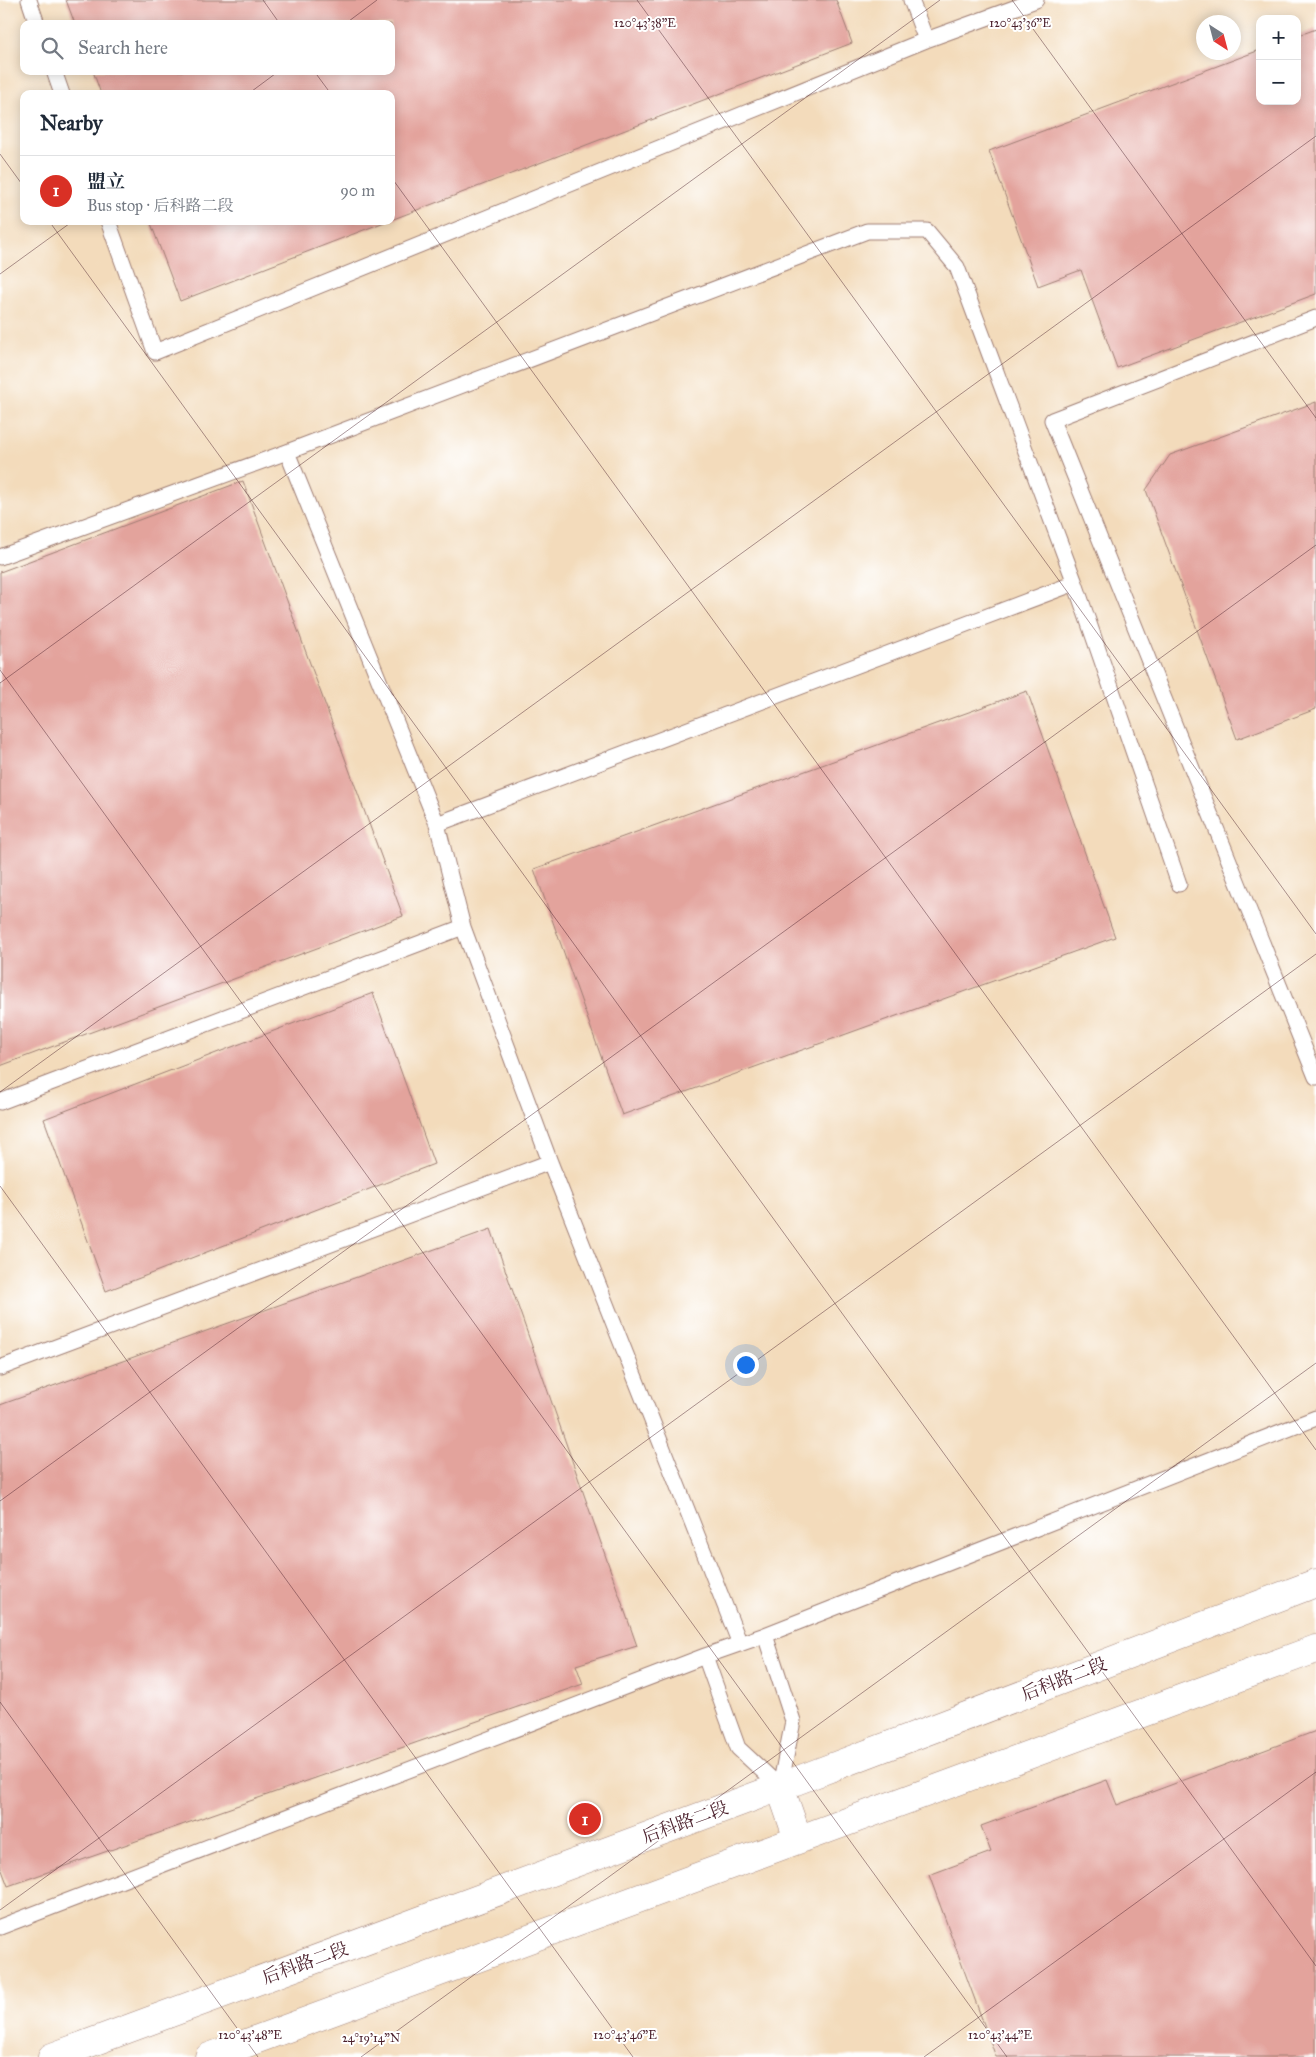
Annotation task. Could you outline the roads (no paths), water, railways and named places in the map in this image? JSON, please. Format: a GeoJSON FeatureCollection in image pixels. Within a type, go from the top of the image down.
{"type":"FeatureCollection","features":[{"type":"Feature","properties":{"kind":"street","name":"后科路二段"},"geometry":{"type":"LineString","coordinates":[[52,2057],[780,1786],[1316,1583]]}},
{"type":"Feature","properties":{"kind":"street"},"geometry":{"type":"LineString","coordinates":[[209,2057],[1316,1649]]}},
{"type":"Feature","properties":{"kind":"street"},"geometry":{"type":"LineString","coordinates":[[780,1786],[798,1839]]}},
{"type":"Feature","properties":{"kind":"lane"},"geometry":{"type":"LineString","coordinates":[[29,0],[36,20]]}},
{"type":"Feature","properties":{"kind":"lane"},"geometry":{"type":"LineString","coordinates":[[910,0],[926,40]]}},
{"type":"Feature","properties":{"kind":"lane"},"geometry":{"type":"LineString","coordinates":[[109,225],[155,352],[926,40],[1036,0]]}},
{"type":"Feature","properties":{"kind":"lane"},"geometry":{"type":"LineString","coordinates":[[55,75],[61,90]]}},
{"type":"Feature","properties":{"kind":"lane"},"geometry":{"type":"LineString","coordinates":[[0,557],[287,452],[867,231],[927,231],[957,267],[1075,583],[1179,884]]}},
{"type":"Feature","properties":{"kind":"lane"},"geometry":{"type":"LineString","coordinates":[[1316,318],[1052,420],[1316,1078]]}},
{"type":"Feature","properties":{"kind":"lane"},"geometry":{"type":"LineString","coordinates":[[287,452],[437,824],[463,927],[550,1162],[740,1644]]}},
{"type":"Feature","properties":{"kind":"lane"},"geometry":{"type":"LineString","coordinates":[[437,824],[1075,583]]}},
{"type":"Feature","properties":{"kind":"lane"},"geometry":{"type":"LineString","coordinates":[[0,1102],[463,927]]}},
{"type":"Feature","properties":{"kind":"lane"},"geometry":{"type":"LineString","coordinates":[[0,1368],[550,1162]]}},
{"type":"Feature","properties":{"kind":"lane"},"geometry":{"type":"LineString","coordinates":[[0,1926],[705,1656],[765,1635],[1316,1418]]}},
{"type":"Feature","properties":{"kind":"lane"},"geometry":{"type":"LineString","coordinates":[[765,1635],[793,1720],[780,1786]]}},
{"type":"Feature","properties":{"kind":"lane"},"geometry":{"type":"LineString","coordinates":[[705,1656],[738,1748],[780,1786]]}},
{"type":"Feature","properties":{"kind":"place","name":"盟立"},"geometry":{"type":"Point","coordinates":[585,1819]}}]}
